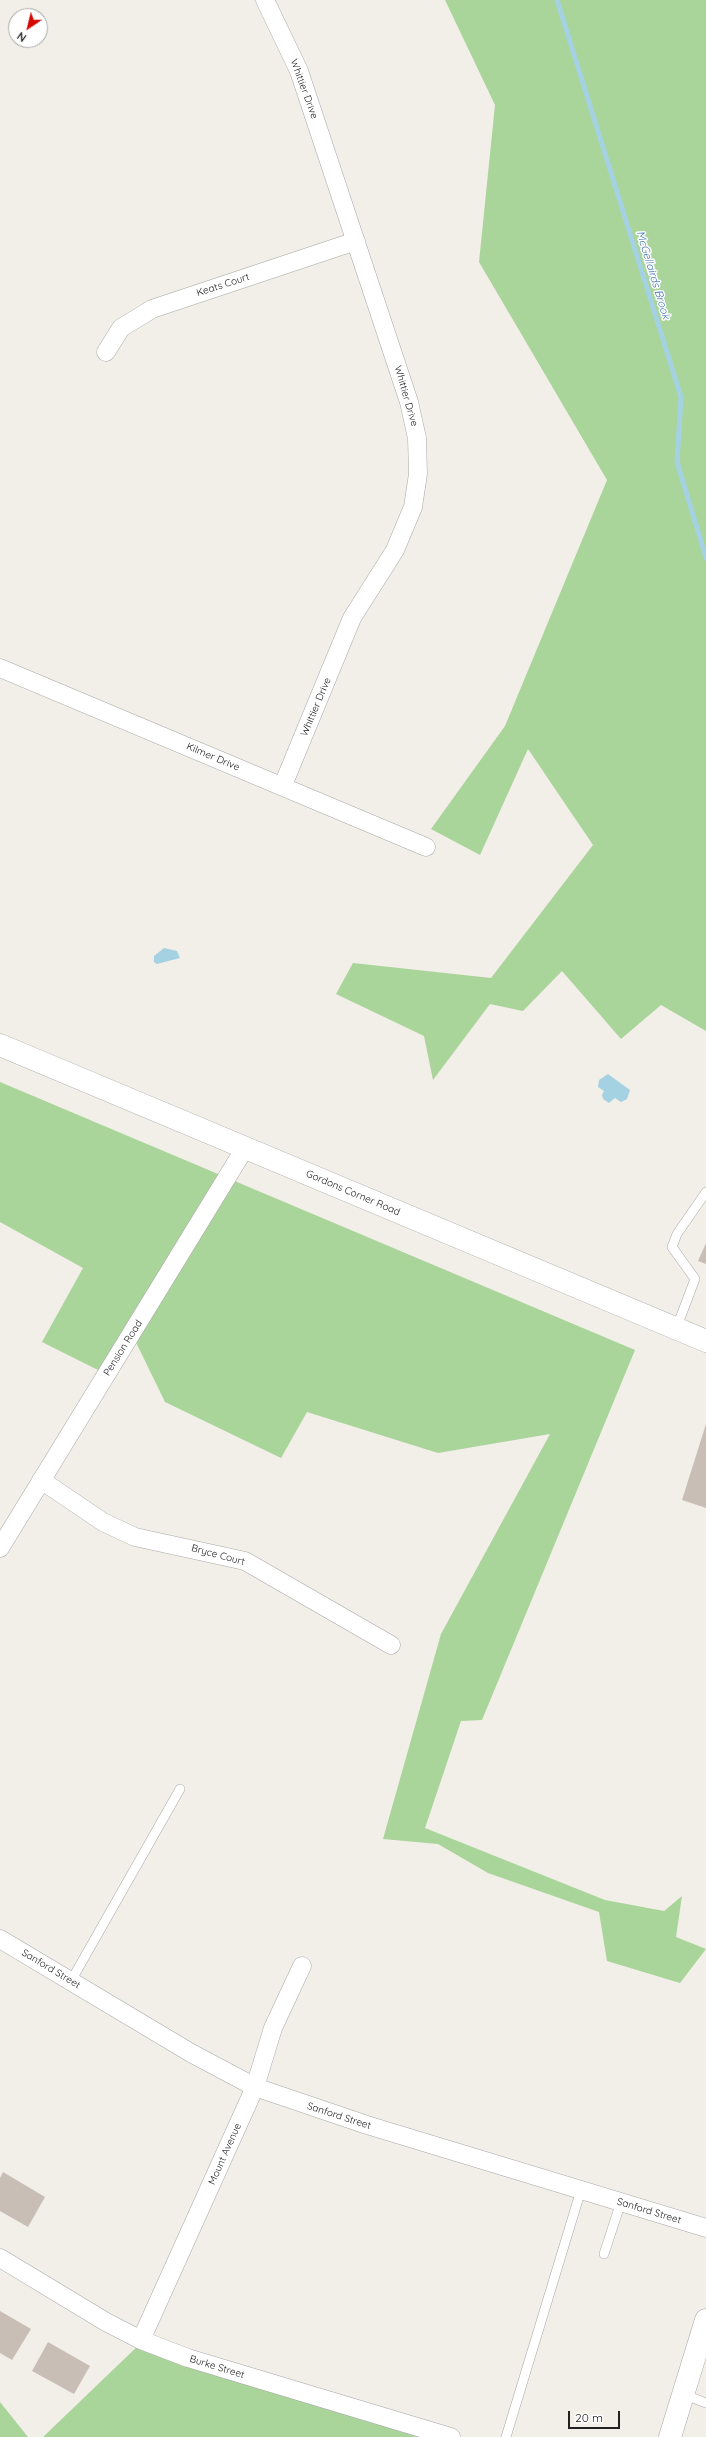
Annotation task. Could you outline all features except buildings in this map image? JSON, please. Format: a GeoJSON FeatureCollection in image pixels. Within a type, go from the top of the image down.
{"type":"FeatureCollection","features":[{"type":"Feature","properties":{"kind":"street","name":"Whittier Drive"},"geometry":{"type":"LineString","coordinates":[[265,0],[299,71],[410,402],[418,438],[417,486],[405,531],[352,618],[283,785]]}},
{"type":"Feature","properties":{"kind":"street","name":"Keats Court"},"geometry":{"type":"LineString","coordinates":[[106,352],[121,328],[152,309],[356,241]]}},
{"type":"Feature","properties":{"kind":"street","name":"Kilmer Drive"},"geometry":{"type":"LineString","coordinates":[[0,668],[283,785],[426,847]]}},
{"type":"Feature","properties":{"kind":"street","name":"Gordons Corner Road"},"geometry":{"type":"LineString","coordinates":[[0,1045],[706,1341]]}},
{"type":"Feature","properties":{"kind":"street","name":"Pension Road"},"geometry":{"type":"LineString","coordinates":[[0,1548],[169,1275],[245,1148]]}},
{"type":"Feature","properties":{"kind":"street","name":"Bryce Court"},"geometry":{"type":"LineString","coordinates":[[41,1480],[103,1522],[135,1537],[245,1561],[391,1645]]}},
{"type":"Feature","properties":{"kind":"street","name":"Sanford Street"},"geometry":{"type":"LineString","coordinates":[[0,1939],[191,2053],[255,2086],[367,2125],[706,2228]]}},
{"type":"Feature","properties":{"kind":"street","name":"Mount Avenue"},"geometry":{"type":"LineString","coordinates":[[141,2340],[255,2086],[273,2028],[302,1966]]}},
{"type":"Feature","properties":{"kind":"street","name":"Burke Street"},"geometry":{"type":"LineString","coordinates":[[0,2258],[106,2322],[141,2340],[188,2358],[451,2437]]}},
{"type":"Feature","properties":{"kind":"street"},"geometry":{"type":"LineString","coordinates":[[670,2437],[706,2320]]}},
{"type":"Feature","properties":{"kind":"lane"},"geometry":{"type":"LineString","coordinates":[[676,1329],[695,1279],[672,1247],[677,1234],[706,1192]]}},
{"type":"Feature","properties":{"kind":"lane"},"geometry":{"type":"LineString","coordinates":[[71,1981],[180,1789]]}},
{"type":"Feature","properties":{"kind":"lane"},"geometry":{"type":"LineString","coordinates":[[506,2437],[581,2190]]}},
{"type":"Feature","properties":{"kind":"lane"},"geometry":{"type":"LineString","coordinates":[[604,2254],[621,2202]]}},
{"type":"Feature","properties":{"kind":"lane"},"geometry":{"type":"LineString","coordinates":[[683,2394],[706,2403]]}},
{"type":"Feature","properties":{"kind":"green space"},"geometry":{"type":"Polygon","coordinates":[[[445,0],[706,0],[706,1031],[661,1005],[621,1039],[562,971],[523,1011],[490,1004],[433,1080],[424,1036],[336,994],[353,963],[491,978],[593,845],[528,749],[480,855],[431,829],[505,726],[607,480],[479,262],[495,105],[445,0]]]}},
{"type":"Feature","properties":{"kind":"green space"},"geometry":{"type":"Polygon","coordinates":[[[0,1082],[635,1350],[482,1720],[461,1721],[425,1828],[605,1900],[664,1911],[682,1896],[676,1937],[706,1949],[680,1983],[607,1961],[599,1912],[488,1873],[438,1844],[383,1839],[441,1634],[550,1434],[438,1453],[307,1412],[281,1458],[165,1402],[131,1332],[87,1395],[98,1370],[42,1342],[83,1268],[0,1222],[0,1082]]]}},
{"type":"Feature","properties":{"kind":"green space"},"geometry":{"type":"Polygon","coordinates":[[[142,2342],[437,2437],[43,2437],[142,2342]]]}},
{"type":"Feature","properties":{"kind":"green space"},"geometry":{"type":"Polygon","coordinates":[[[0,2402],[28,2437],[0,2437],[0,2402]]]}},
{"type":"Feature","properties":{"kind":"water"},"geometry":{"type":"Polygon","coordinates":[[[164,948],[177,951],[180,958],[157,964],[154,962],[154,956],[164,948]]]}},
{"type":"Feature","properties":{"kind":"water"},"geometry":{"type":"Polygon","coordinates":[[[608,1074],[630,1090],[627,1099],[621,1102],[615,1098],[609,1103],[603,1099],[602,1095],[604,1091],[598,1087],[599,1080],[608,1074]]]}},
{"type":"Feature","properties":{"kind":"waterway","name":"McGellairds Brook"},"geometry":{"type":"LineString","coordinates":[[557,0],[681,397],[677,462],[706,558]]}}]}
